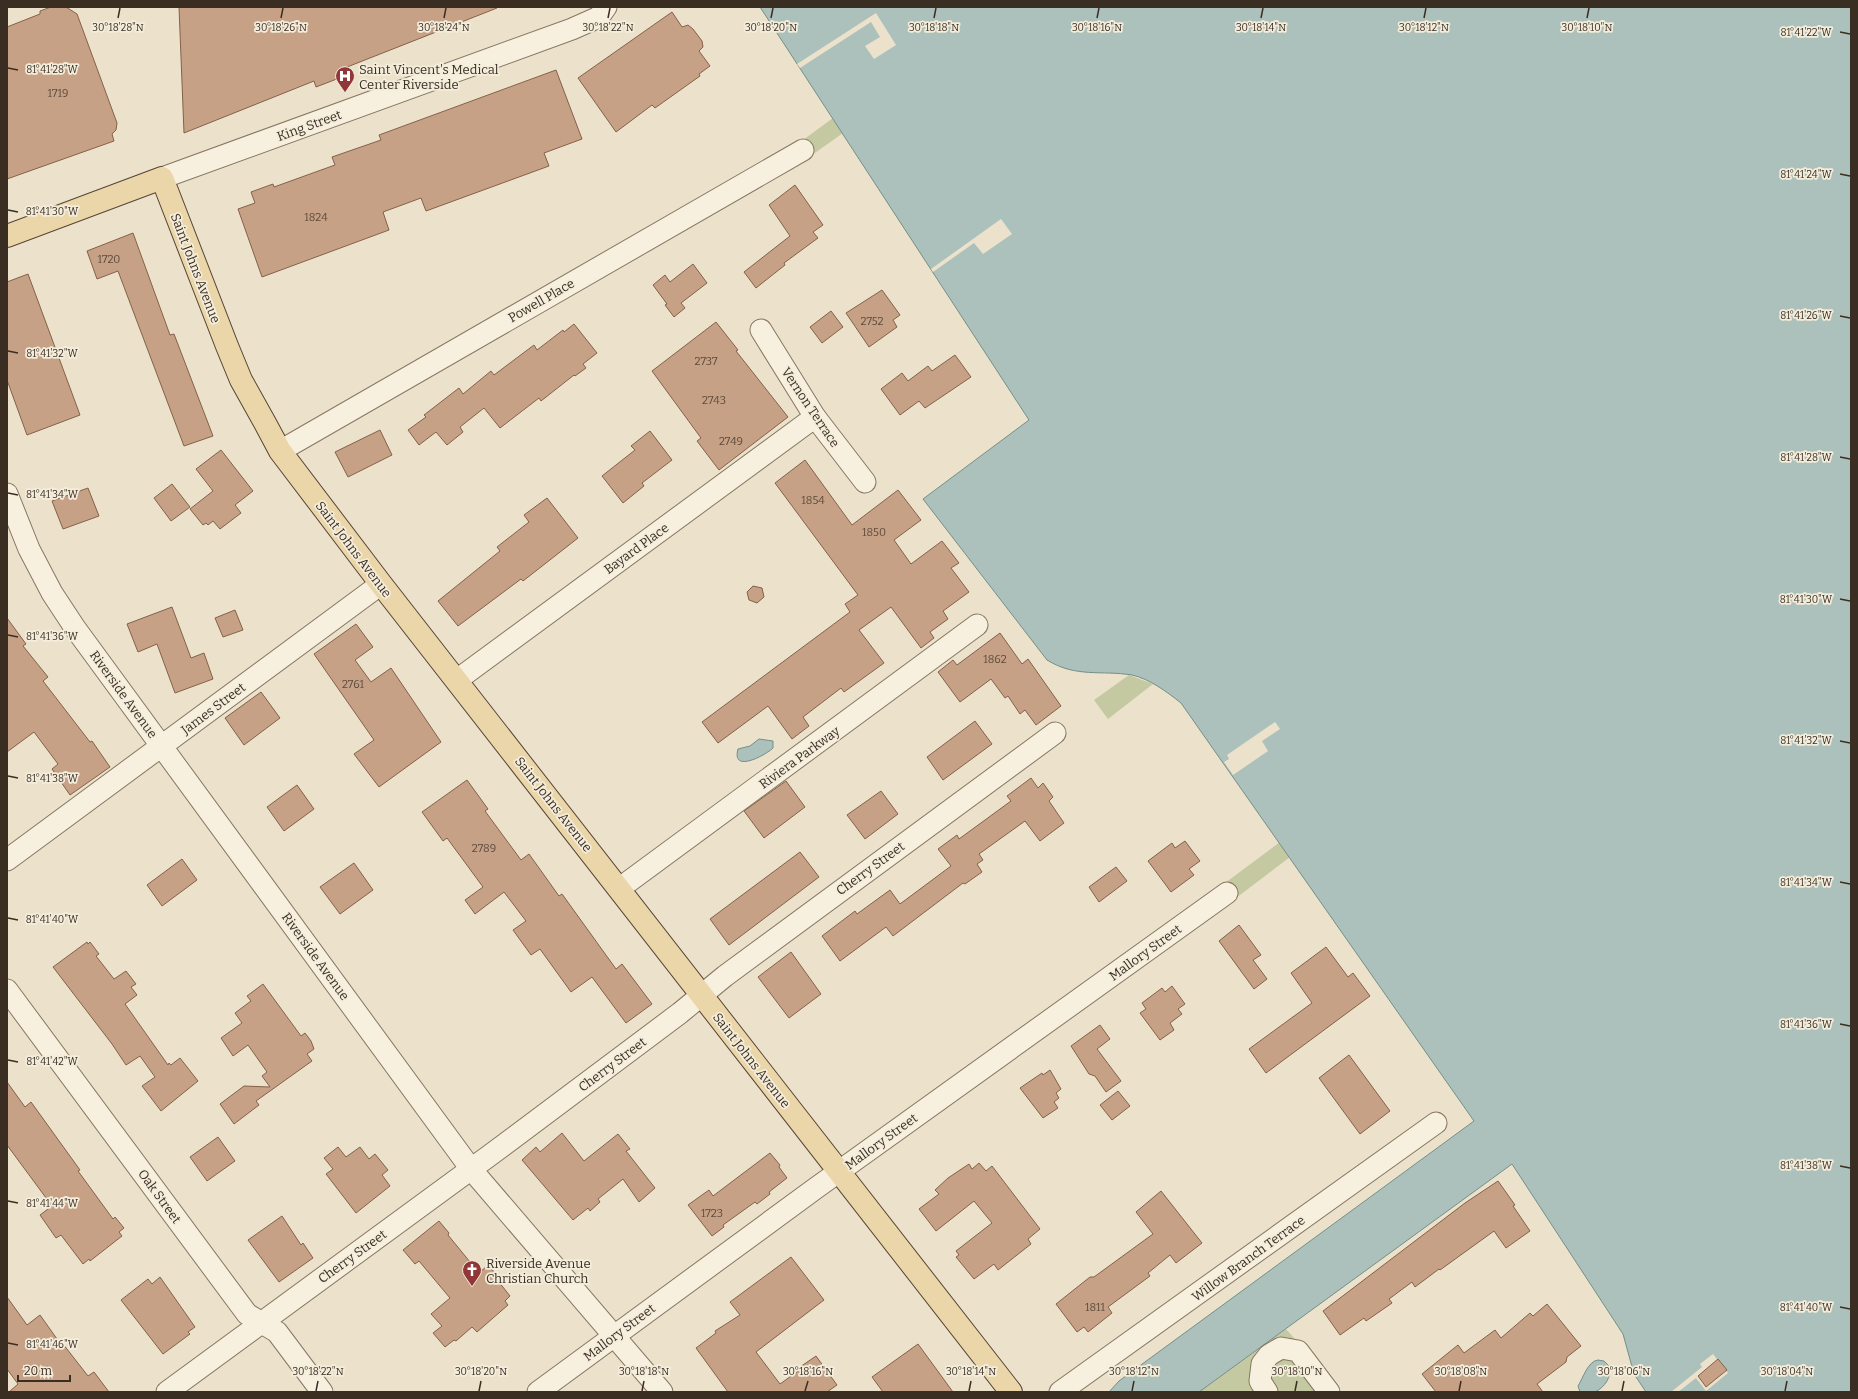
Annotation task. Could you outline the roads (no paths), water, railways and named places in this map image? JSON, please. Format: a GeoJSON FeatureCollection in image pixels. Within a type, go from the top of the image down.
{"type":"FeatureCollection","features":[{"type":"Feature","properties":{"kind":"main road","name":"King Street"},"geometry":{"type":"LineString","coordinates":[[7,236],[162,178]]}},
{"type":"Feature","properties":{"kind":"main road","name":"Saint Johns Avenue"},"geometry":{"type":"LineString","coordinates":[[162,178],[226,346],[242,380],[280,451],[381,584],[620,888],[702,996],[1011,1392]]}},
{"type":"Feature","properties":{"kind":"street","name":"King Street"},"geometry":{"type":"LineString","coordinates":[[162,178],[572,29],[599,16],[606,7]]}},
{"type":"Feature","properties":{"kind":"street","name":"Powell Place"},"geometry":{"type":"LineString","coordinates":[[280,451],[803,150]]}},
{"type":"Feature","properties":{"kind":"street","name":"Vernon Terrace"},"geometry":{"type":"LineString","coordinates":[[761,330],[815,417],[865,482]]}},
{"type":"Feature","properties":{"kind":"street","name":"Bayard Place"},"geometry":{"type":"LineString","coordinates":[[457,680],[815,417]]}},
{"type":"Feature","properties":{"kind":"street","name":"Riverside Avenue"},"geometry":{"type":"LineString","coordinates":[[7,494],[29,549],[52,593],[75,628],[471,1169],[662,1392]]}},
{"type":"Feature","properties":{"kind":"street","name":"James Street"},"geometry":{"type":"LineString","coordinates":[[7,860],[381,584]]}},
{"type":"Feature","properties":{"kind":"street","name":"Riviera Parkway"},"geometry":{"type":"LineString","coordinates":[[620,888],[977,625]]}},
{"type":"Feature","properties":{"kind":"street","name":"Cherry Street"},"geometry":{"type":"LineString","coordinates":[[167,1392],[471,1169],[702,996],[725,976],[1054,733]]}},
{"type":"Feature","properties":{"kind":"street","name":"Mallory Street"},"geometry":{"type":"LineString","coordinates":[[538,1392],[839,1172],[1227,893]]}},
{"type":"Feature","properties":{"kind":"street","name":"Oak Street"},"geometry":{"type":"LineString","coordinates":[[7,990],[246,1314],[277,1332],[322,1392]]}},
{"type":"Feature","properties":{"kind":"street","name":"Willow Branch Terrace"},"geometry":{"type":"LineString","coordinates":[[1060,1392],[1436,1123]]}},
{"type":"Feature","properties":{"kind":"street"},"geometry":{"type":"LineString","coordinates":[[1267,1392],[1260,1381],[1262,1364],[1269,1355],[1281,1348],[1298,1351],[1329,1392]]}},
{"type":"Feature","properties":{"kind":"water"},"geometry":{"type":"Polygon","coordinates":[[[760,7],[1851,7],[1851,1392],[1646,1392],[1634,1374],[1623,1334],[1512,1164],[1199,1392],[1109,1392],[1119,1381],[1474,1121],[1181,703],[1158,686],[1139,677],[1132,675],[1078,671],[1058,666],[1047,660],[923,499],[1029,420],[760,7]]]}},
{"type":"Feature","properties":{"kind":"water"},"geometry":{"type":"Polygon","coordinates":[[[759,739],[773,741],[773,748],[757,758],[744,762],[740,760],[737,756],[738,749],[750,746],[759,739]]]}},
{"type":"Feature","properties":{"kind":"water"},"geometry":{"type":"Polygon","coordinates":[[[1598,1360],[1604,1361],[1609,1366],[1609,1378],[1602,1387],[1595,1392],[1580,1392],[1578,1386],[1586,1370],[1591,1363],[1598,1360]]]}},
{"type":"Feature","properties":{"kind":"place","name":"Saint Vincent's Medical Center Riverside"},"geometry":{"type":"Point","coordinates":[345,93]}},
{"type":"Feature","properties":{"kind":"place","name":"Riverside Avenue Christian Church"},"geometry":{"type":"Point","coordinates":[472,1287]}}]}
